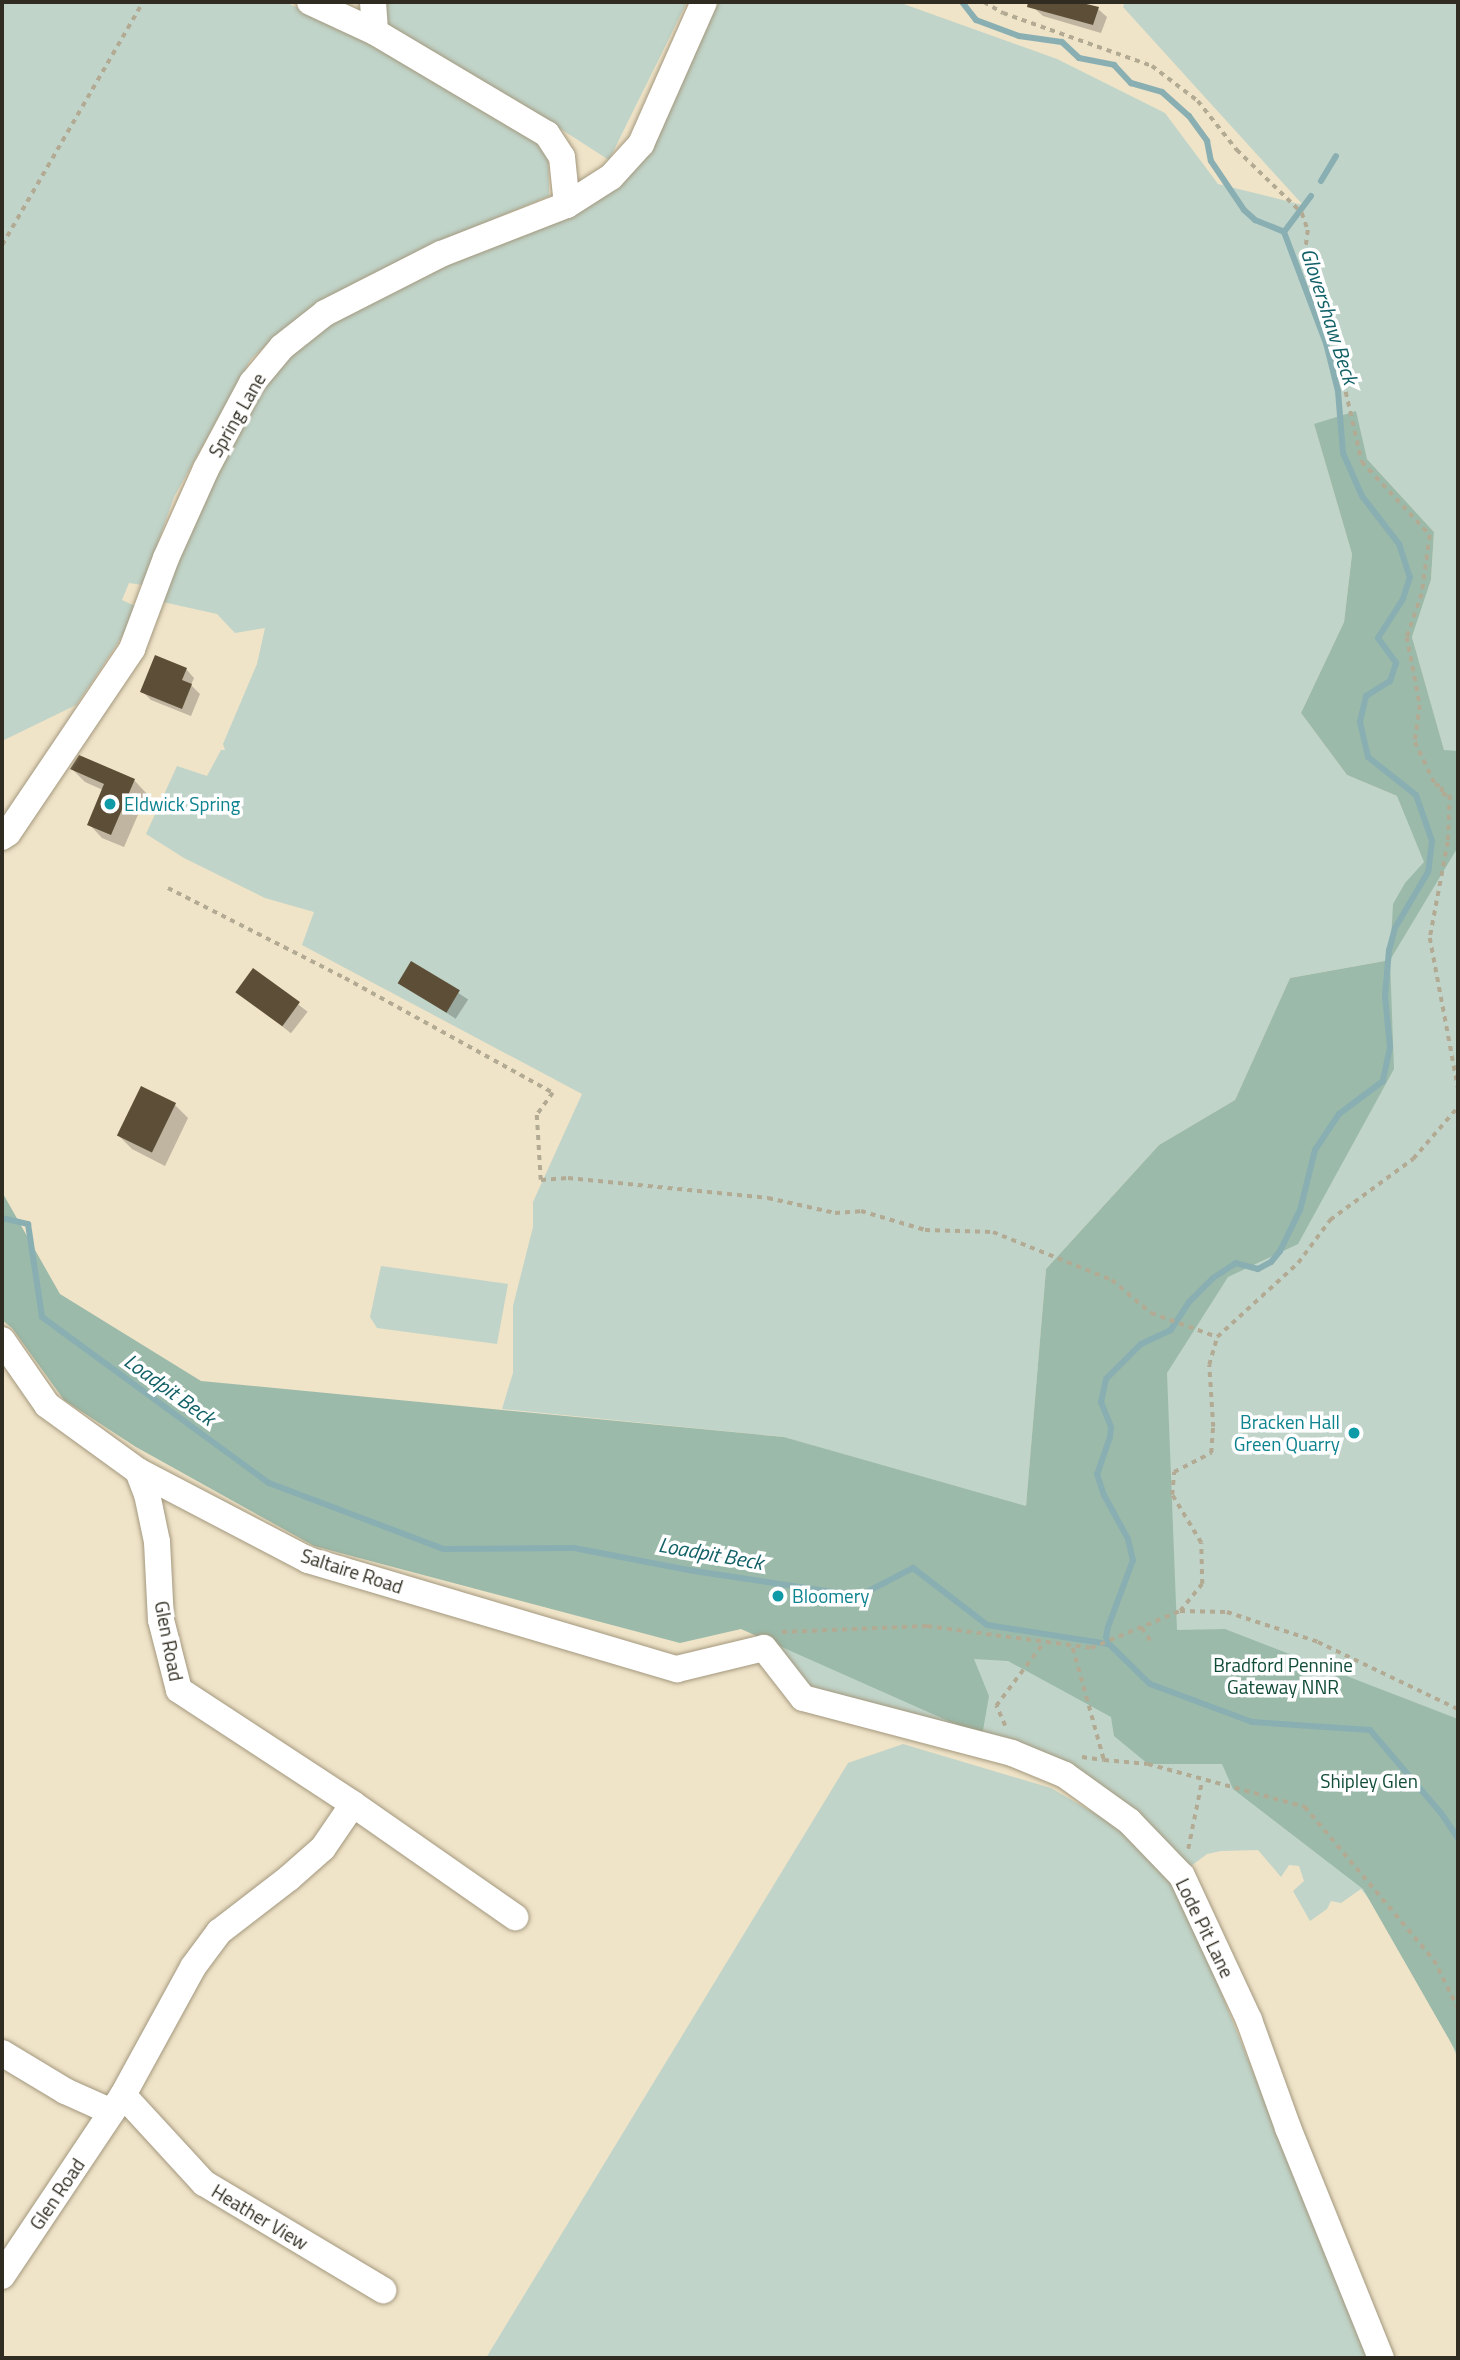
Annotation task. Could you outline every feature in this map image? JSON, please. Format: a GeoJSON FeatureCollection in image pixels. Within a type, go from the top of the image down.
{"type":"FeatureCollection","features":[{"type":"Feature","properties":{"kind":"street"},"geometry":{"type":"LineString","coordinates":[[310,2],[375,33],[547,134],[562,158],[567,205]]}},
{"type":"Feature","properties":{"kind":"street"},"geometry":{"type":"LineString","coordinates":[[373,2],[375,33]]}},
{"type":"Feature","properties":{"kind":"street","name":"Spring Lane"},"geometry":{"type":"LineString","coordinates":[[2,836],[8,833],[132,649],[166,558],[206,469],[252,383],[282,347],[325,313],[389,279],[441,254],[567,205],[611,177],[641,144],[704,2]]}},
{"type":"Feature","properties":{"kind":"street","name":"Saltaire Road"},"geometry":{"type":"LineString","coordinates":[[2,1340],[47,1405],[138,1471],[308,1560],[677,1669],[764,1648]]}},
{"type":"Feature","properties":{"kind":"street","name":"Glen Road"},"geometry":{"type":"LineString","coordinates":[[138,1471],[147,1494],[157,1542],[161,1620],[179,1690],[353,1804],[515,1917]]}},
{"type":"Feature","properties":{"kind":"street","name":"Lode Pit Lane"},"geometry":{"type":"LineString","coordinates":[[764,1648],[803,1699],[989,1746],[1065,1775],[1129,1821],[1182,1875],[1249,2020],[1288,2128],[1381,2358]]}},
{"type":"Feature","properties":{"kind":"street","name":"Glen Road"},"geometry":{"type":"LineString","coordinates":[[2,2276],[118,2103],[192,1967],[219,1932],[323,1848],[353,1804]]}},
{"type":"Feature","properties":{"kind":"street"},"geometry":{"type":"LineString","coordinates":[[2,2053],[65,2091],[118,2103]]}},
{"type":"Feature","properties":{"kind":"street","name":"Heather View"},"geometry":{"type":"LineString","coordinates":[[118,2103],[204,2183],[383,2290]]}},
{"type":"Feature","properties":{"kind":"path"},"geometry":{"type":"LineString","coordinates":[[2,245],[143,2]]}},
{"type":"Feature","properties":{"kind":"path"},"geometry":{"type":"LineString","coordinates":[[984,2],[1003,13],[1152,66],[1198,101],[1237,150],[1302,213],[1308,230],[1305,253],[1337,353],[1362,462],[1430,535],[1422,594],[1407,637],[1420,705],[1415,742],[1435,784],[1442,787],[1442,794],[1450,800],[1448,842],[1430,938],[1458,1088]]}},
{"type":"Feature","properties":{"kind":"path"},"geometry":{"type":"LineString","coordinates":[[168,888],[345,978],[553,1093],[537,1115],[541,1181],[568,1178],[768,1199],[835,1213],[861,1211],[925,1230],[993,1232],[1112,1280],[1151,1313],[1217,1337]]}},
{"type":"Feature","properties":{"kind":"path"},"geometry":{"type":"LineString","coordinates":[[1180,1611],[1202,1584],[1202,1570],[1200,1543],[1172,1495],[1174,1472],[1211,1453],[1213,1427],[1209,1365],[1217,1337],[1298,1263],[1330,1220],[1413,1159],[1458,1107]]}},
{"type":"Feature","properties":{"kind":"path"},"geometry":{"type":"LineString","coordinates":[[764,1648],[783,1630],[927,1626],[1073,1648],[1091,1648],[1180,1611],[1227,1612],[1318,1642],[1458,1709]]}},
{"type":"Feature","properties":{"kind":"path"},"geometry":{"type":"LineString","coordinates":[[1142,1628],[1152,1643]]}},
{"type":"Feature","properties":{"kind":"path"},"geometry":{"type":"LineString","coordinates":[[989,1746],[1007,1733],[996,1706],[1044,1642]]}},
{"type":"Feature","properties":{"kind":"path"},"geometry":{"type":"LineString","coordinates":[[1073,1648],[1104,1760],[1148,1764],[1305,1807],[1434,1960],[1458,2008]]}},
{"type":"Feature","properties":{"kind":"path"},"geometry":{"type":"LineString","coordinates":[[1182,1875],[1202,1780]]}},
{"type":"Feature","properties":{"kind":"green space"},"geometry":{"type":"Polygon","coordinates":[[[2,2],[285,2],[352,33],[528,130],[548,153],[549,196],[438,242],[356,282],[283,329],[251,359],[174,497],[143,585],[129,583],[122,600],[135,606],[130,624],[76,705],[2,741],[2,2]]]}},
{"type":"Feature","properties":{"kind":"green space"},"geometry":{"type":"Polygon","coordinates":[[[383,2],[687,2],[609,160],[542,117],[388,32],[383,2]]]}},
{"type":"Feature","properties":{"kind":"green space"},"geometry":{"type":"Polygon","coordinates":[[[719,2],[898,2],[1057,59],[1165,113],[1218,184],[1303,205],[1123,7],[1125,2],[1458,2],[1458,751],[1444,751],[1412,637],[1431,580],[1434,532],[1367,459],[1314,424],[1352,554],[1344,622],[1301,713],[1347,775],[1397,796],[1458,764],[1458,2059],[1427,1986],[1396,1932],[1361,1889],[1341,1903],[1331,1901],[1327,1909],[1310,1921],[1293,1891],[1304,1881],[1299,1866],[1289,1865],[1281,1877],[1258,1850],[1207,1854],[1187,1869],[1109,1801],[815,1696],[779,1649],[782,1643],[919,1634],[1124,1427],[1390,960],[1290,978],[1235,1100],[1159,1145],[1046,1269],[1026,1507],[784,1437],[502,1409],[513,1373],[513,1306],[533,1227],[533,1202],[582,1094],[302,945],[314,912],[265,898],[184,858],[146,834],[177,766],[207,776],[221,750],[225,750],[223,744],[257,664],[265,628],[235,633],[217,614],[163,602],[185,534],[273,367],[337,320],[647,145],[719,2]]]}},
{"type":"Feature","properties":{"kind":"green space"},"geometry":{"type":"Polygon","coordinates":[[[1356,411],[1367,459],[1434,532],[1431,580],[1412,637],[1444,750],[1458,751],[1458,847],[1390,960],[1393,904],[1405,883],[1424,862],[1397,796],[1347,775],[1301,713],[1344,622],[1352,554],[1314,424],[1356,411]]]}},
{"type":"Feature","properties":{"kind":"green space"},"geometry":{"type":"Polygon","coordinates":[[[1390,960],[1394,1069],[1298,1244],[1228,1277],[1167,1373],[1177,1630],[1225,1629],[1458,1719],[1458,2055],[1363,1889],[1233,1789],[1222,1764],[1148,1764],[1114,1736],[1111,1717],[1008,1661],[974,1659],[989,1696],[982,1736],[741,1629],[680,1643],[314,1546],[136,1447],[64,1400],[12,1328],[2,1320],[2,1192],[60,1294],[201,1381],[784,1437],[1026,1506],[1046,1269],[1159,1145],[1235,1100],[1290,978],[1390,960]]]}},
{"type":"Feature","properties":{"kind":"green space"},"geometry":{"type":"Polygon","coordinates":[[[381,1266],[508,1284],[497,1344],[377,1328],[370,1317],[381,1266]]]}},
{"type":"Feature","properties":{"kind":"green space"},"geometry":{"type":"Polygon","coordinates":[[[903,1744],[1051,1788],[1118,1827],[1177,1883],[1368,2358],[486,2358],[848,1763],[903,1744]]]}},
{"type":"Feature","properties":{"kind":"building"},"geometry":{"type":"Polygon","coordinates":[[[1028,2],[1078,2],[1099,7],[1093,25],[1027,7],[1028,2]]]}},
{"type":"Feature","properties":{"kind":"building"},"geometry":{"type":"Polygon","coordinates":[[[155,655],[187,668],[182,680],[192,684],[182,709],[140,692],[155,655]]]}},
{"type":"Feature","properties":{"kind":"building","name":"Eldwick Spring"},"geometry":{"type":"Polygon","coordinates":[[[79,755],[135,779],[111,835],[87,825],[104,784],[70,769],[79,755]]]}},
{"type":"Feature","properties":{"kind":"building"},"geometry":{"type":"Polygon","coordinates":[[[411,961],[460,990],[446,1013],[398,983],[411,961]]]}},
{"type":"Feature","properties":{"kind":"building"},"geometry":{"type":"Polygon","coordinates":[[[253,968],[300,1002],[282,1026],[235,992],[253,968]]]}},
{"type":"Feature","properties":{"kind":"building"},"geometry":{"type":"Polygon","coordinates":[[[141,1086],[176,1103],[152,1153],[117,1135],[141,1086]]]}},
{"type":"Feature","properties":{"kind":"waterway","name":"Glovershaw Beck"},"geometry":{"type":"LineString","coordinates":[[962,2],[976,20],[1019,36],[1062,42],[1079,58],[1114,65],[1131,83],[1162,92],[1189,116],[1207,141],[1211,161],[1244,210],[1255,220],[1284,232],[1326,343],[1338,391],[1343,453],[1362,496],[1399,544],[1410,577],[1403,599],[1378,638],[1396,663],[1390,681],[1366,696],[1360,722],[1368,757],[1416,795],[1432,841],[1428,872],[1395,928],[1389,950],[1385,996],[1390,1047],[1383,1081],[1339,1114],[1315,1150],[1300,1210],[1280,1251],[1271,1262],[1258,1269],[1236,1263],[1213,1278],[1189,1302],[1171,1330],[1141,1344],[1106,1379],[1101,1402],[1111,1427],[1097,1474],[1104,1495],[1128,1539],[1133,1560],[1108,1627],[1106,1637],[1109,1644]]}},
{"type":"Feature","properties":{"kind":"waterway"},"geometry":{"type":"LineString","coordinates":[[1321,181],[1336,156]]}},
{"type":"Feature","properties":{"kind":"waterway"},"geometry":{"type":"LineString","coordinates":[[1284,232],[1311,196]]}},
{"type":"Feature","properties":{"kind":"waterway","name":"Loadpit Beck"},"geometry":{"type":"LineString","coordinates":[[2,1218],[28,1224],[42,1317],[269,1483],[444,1549],[574,1548],[694,1571],[859,1596],[913,1568],[987,1625],[1109,1644],[1150,1684],[1252,1722],[1370,1730],[1441,1813],[1458,1838]]}},
{"type":"Feature","properties":{"kind":"place","name":"Eldwick Spring"},"geometry":{"type":"Point","coordinates":[110,804]}},
{"type":"Feature","properties":{"kind":"place","name":"Bracken Hall Green Quarry"},"geometry":{"type":"Point","coordinates":[1354,1433]}},
{"type":"Feature","properties":{"kind":"place","name":"Bloomery"},"geometry":{"type":"Point","coordinates":[778,1596]}},
{"type":"Feature","properties":{"kind":"park label","name":"Bradford Pennine Gateway NNR"},"geometry":{"type":"Point","coordinates":[1283,1676]}},
{"type":"Feature","properties":{"kind":"park label","name":"Shipley Glen"},"geometry":{"type":"Point","coordinates":[1369,1781]}}]}
